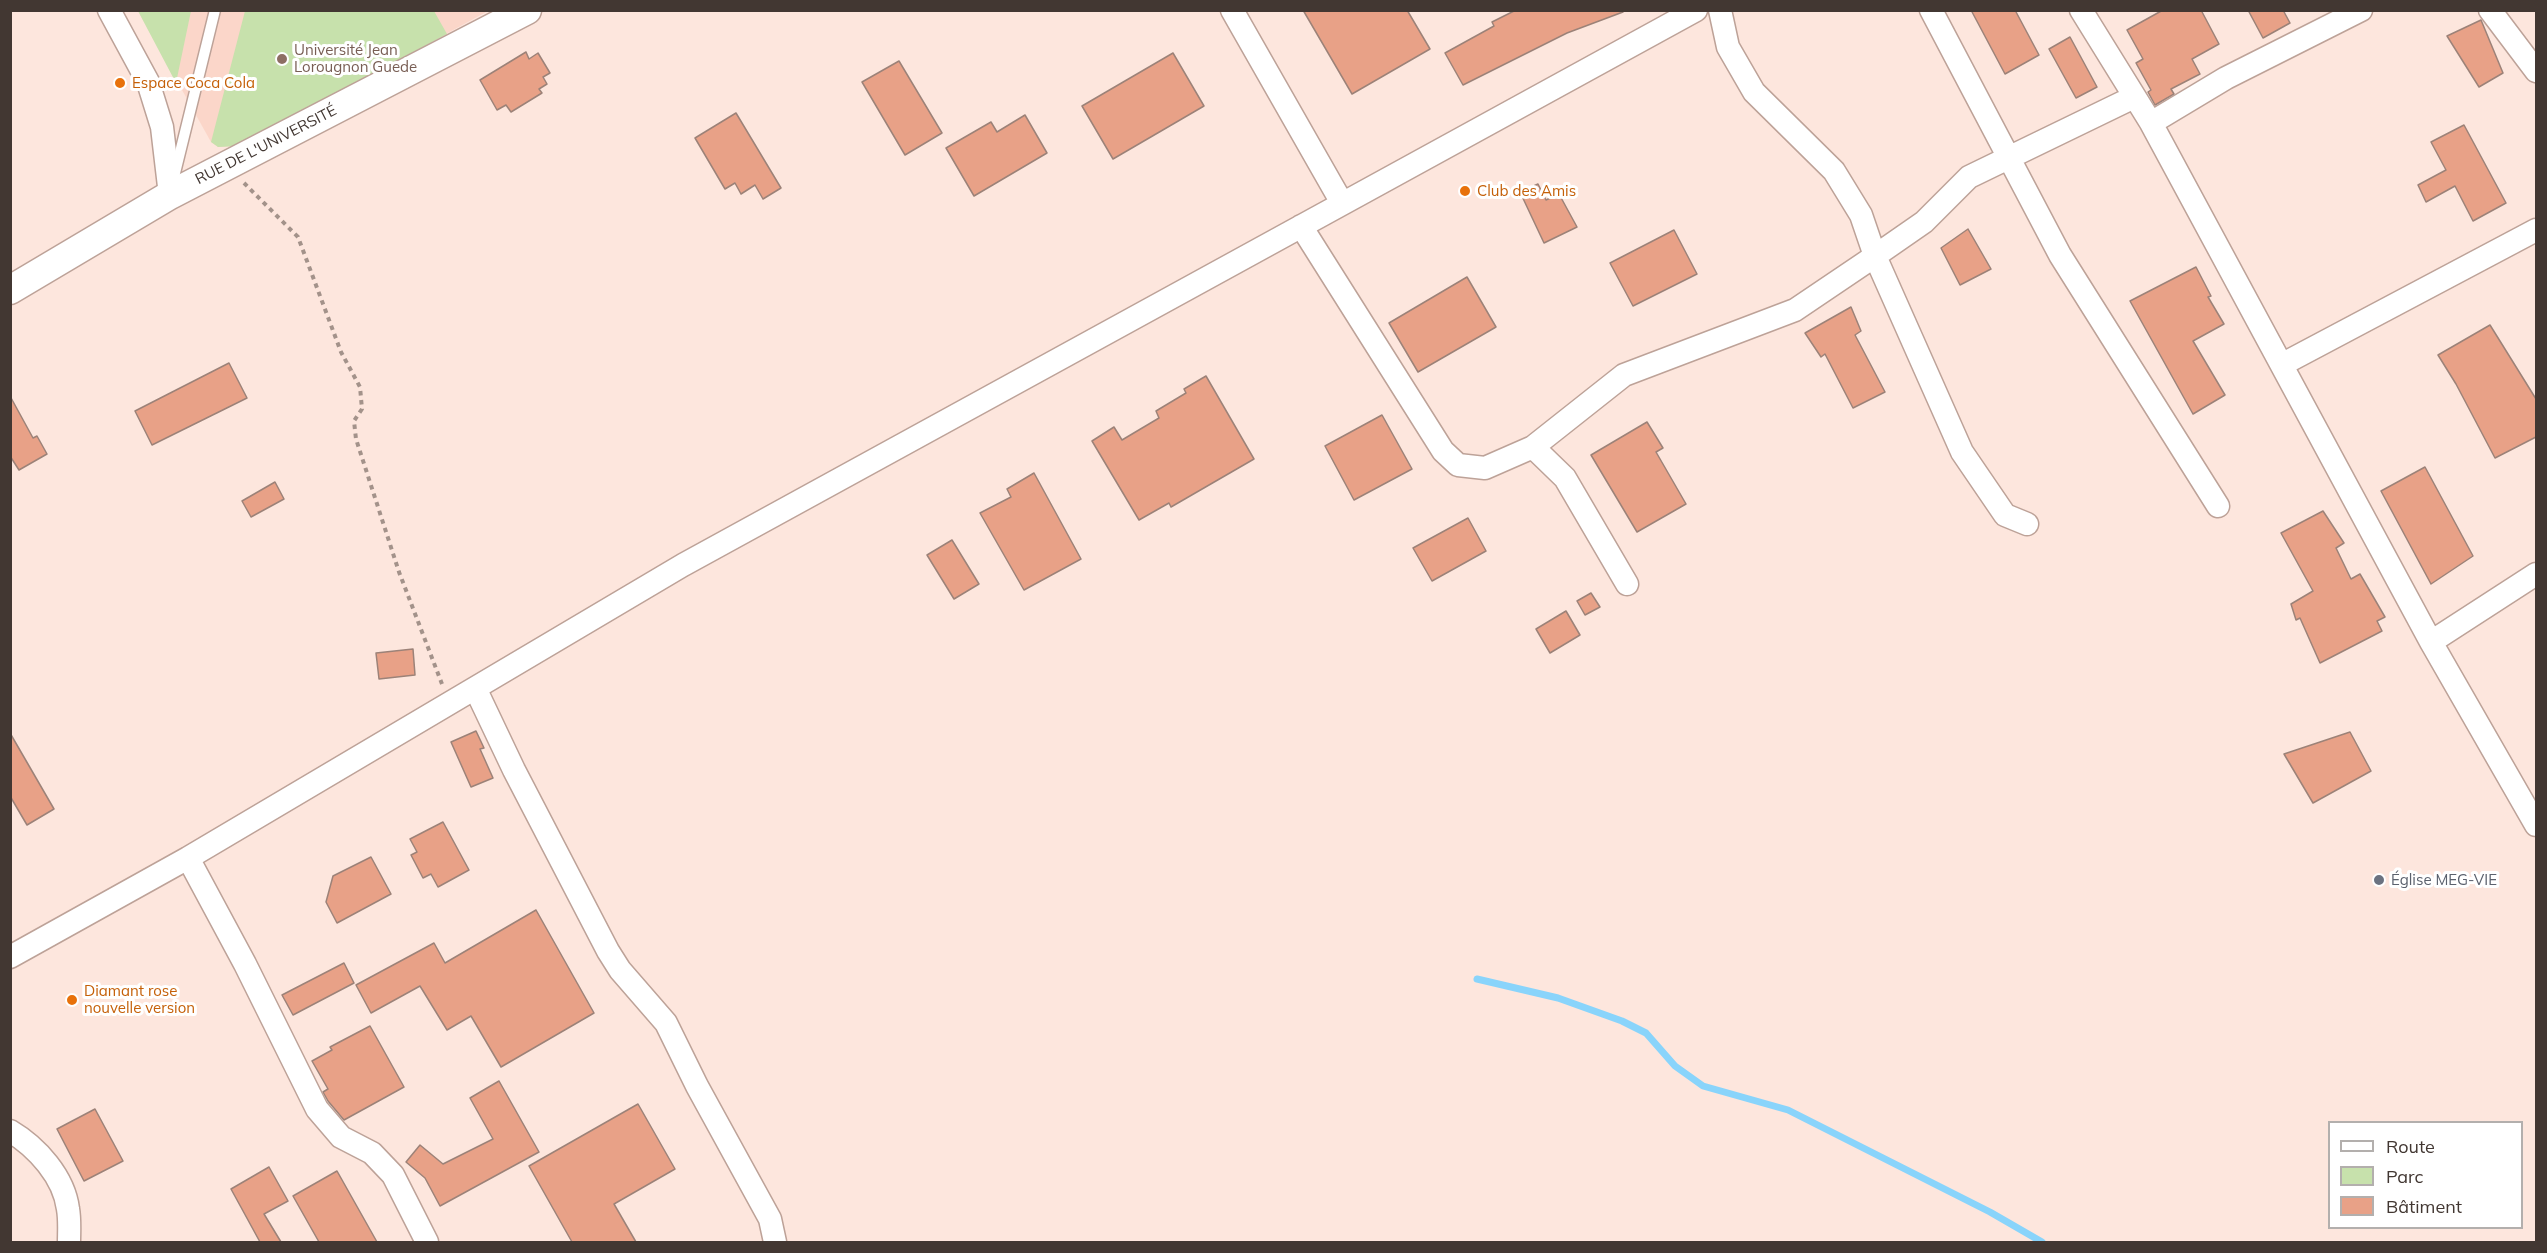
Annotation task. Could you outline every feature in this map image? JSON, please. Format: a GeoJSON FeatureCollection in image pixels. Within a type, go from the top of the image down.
{"type":"FeatureCollection","features":[{"type":"Feature","properties":{"kind":"street"},"geometry":{"type":"LineString","coordinates":[[109,10],[148,82],[162,127],[170,195]]}},
{"type":"Feature","properties":{"kind":"street","name":"RUE DE L'UNIVERSITÉ"},"geometry":{"type":"LineString","coordinates":[[10,290],[170,195],[527,10]]}},
{"type":"Feature","properties":{"kind":"street"},"geometry":{"type":"LineString","coordinates":[[1232,10],[1342,203]]}},
{"type":"Feature","properties":{"kind":"street"},"geometry":{"type":"LineString","coordinates":[[10,957],[188,858],[476,690],[683,565],[1696,10]]}},
{"type":"Feature","properties":{"kind":"street"},"geometry":{"type":"LineString","coordinates":[[1720,10],[1728,47],[1754,92],[1834,171],[1861,215],[1875,256],[1962,452],[2005,515],[2027,524]]}},
{"type":"Feature","properties":{"kind":"street"},"geometry":{"type":"LineString","coordinates":[[1931,10],[2060,255],[2218,506]]}},
{"type":"Feature","properties":{"kind":"street"},"geometry":{"type":"LineString","coordinates":[[2081,10],[2151,123],[2431,642],[2536,825]]}},
{"type":"Feature","properties":{"kind":"street"},"geometry":{"type":"LineString","coordinates":[[2151,123],[2226,78],[2361,10]]}},
{"type":"Feature","properties":{"kind":"street"},"geometry":{"type":"LineString","coordinates":[[2490,10],[2536,71]]}},
{"type":"Feature","properties":{"kind":"street"},"geometry":{"type":"LineString","coordinates":[[1301,226],[1443,451],[1458,465],[1485,468],[1533,447],[1624,375],[1739,329],[1795,310],[1923,222],[1969,177],[2134,97]]}},
{"type":"Feature","properties":{"kind":"street"},"geometry":{"type":"LineString","coordinates":[[2283,364],[2536,230]]}},
{"type":"Feature","properties":{"kind":"street"},"geometry":{"type":"LineString","coordinates":[[1533,447],[1565,478],[1627,584]]}},
{"type":"Feature","properties":{"kind":"street"},"geometry":{"type":"LineString","coordinates":[[2431,642],[2536,574]]}},
{"type":"Feature","properties":{"kind":"street"},"geometry":{"type":"LineString","coordinates":[[476,690],[514,770],[608,951],[620,970],[666,1023],[697,1086],[770,1219],[775,1242]]}},
{"type":"Feature","properties":{"kind":"street"},"geometry":{"type":"LineString","coordinates":[[188,858],[245,964],[317,1109],[342,1137],[372,1153],[393,1175],[427,1242]]}},
{"type":"Feature","properties":{"kind":"street"},"geometry":{"type":"LineString","coordinates":[[10,1131],[28,1142],[56,1175],[68,1207],[69,1242]]}},
{"type":"Feature","properties":{"kind":"lane"},"geometry":{"type":"LineString","coordinates":[[170,195],[215,10]]}},
{"type":"Feature","properties":{"kind":"path"},"geometry":{"type":"LineString","coordinates":[[226,166],[298,237],[341,352],[360,387],[362,409],[354,422],[356,439],[399,572],[451,704]]}},
{"type":"Feature","properties":{"kind":"shaded area","name":"Université Jean Lorougnon Guede"},"geometry":{"type":"Polygon","coordinates":[[[138,11],[488,11],[240,146],[218,147],[211,142],[138,11]]]}},
{"type":"Feature","properties":{"kind":"green space"},"geometry":{"type":"Polygon","coordinates":[[[138,11],[191,11],[176,83],[138,11]]]}},
{"type":"Feature","properties":{"kind":"green space","name":"Université Jean Lorougnon Guede"},"geometry":{"type":"Polygon","coordinates":[[[245,11],[434,11],[447,34],[240,146],[218,147],[211,142],[245,11]]]}},
{"type":"Feature","properties":{"kind":"building"},"geometry":{"type":"Polygon","coordinates":[[[1303,10],[1407,10],[1430,49],[1352,94],[1303,10]]]}},
{"type":"Feature","properties":{"kind":"building"},"geometry":{"type":"Polygon","coordinates":[[[1516,10],[1622,10],[1623,12],[1567,33],[1463,85],[1445,53],[1494,26],[1492,22],[1516,10]]]}},
{"type":"Feature","properties":{"kind":"building"},"geometry":{"type":"Polygon","coordinates":[[[1971,10],[2015,10],[2039,55],[2005,74],[1971,10]]]}},
{"type":"Feature","properties":{"kind":"building"},"geometry":{"type":"Polygon","coordinates":[[[2163,10],[2201,10],[2219,44],[2192,59],[2200,74],[2171,89],[2174,94],[2155,105],[2148,92],[2151,90],[2136,63],[2143,59],[2127,30],[2163,10]]]}},
{"type":"Feature","properties":{"kind":"building"},"geometry":{"type":"Polygon","coordinates":[[[2248,10],[2283,10],[2290,23],[2263,38],[2248,10]]]}},
{"type":"Feature","properties":{"kind":"building"},"geometry":{"type":"Polygon","coordinates":[[[2481,20],[2503,73],[2479,87],[2447,36],[2481,20]]]}},
{"type":"Feature","properties":{"kind":"building"},"geometry":{"type":"Polygon","coordinates":[[[2070,37],[2097,87],[2076,98],[2049,49],[2070,37]]]}},
{"type":"Feature","properties":{"kind":"building"},"geometry":{"type":"Polygon","coordinates":[[[526,52],[529,59],[538,53],[550,73],[543,77],[547,84],[539,89],[542,93],[511,112],[506,105],[497,110],[480,80],[526,52]]]}},
{"type":"Feature","properties":{"kind":"building"},"geometry":{"type":"Polygon","coordinates":[[[1173,53],[1204,106],[1113,159],[1082,106],[1173,53]]]}},
{"type":"Feature","properties":{"kind":"building"},"geometry":{"type":"Polygon","coordinates":[[[899,61],[942,133],[905,155],[862,82],[899,61]]]}},
{"type":"Feature","properties":{"kind":"building"},"geometry":{"type":"Polygon","coordinates":[[[736,113],[781,188],[763,199],[755,185],[741,194],[735,183],[725,189],[695,138],[736,113]]]}},
{"type":"Feature","properties":{"kind":"building"},"geometry":{"type":"Polygon","coordinates":[[[1025,115],[1047,153],[974,196],[946,148],[991,122],[997,132],[1025,115]]]}},
{"type":"Feature","properties":{"kind":"building"},"geometry":{"type":"Polygon","coordinates":[[[2464,125],[2506,203],[2473,221],[2455,186],[2426,202],[2418,185],[2446,170],[2431,142],[2464,125]]]}},
{"type":"Feature","properties":{"kind":"building"},"geometry":{"type":"Polygon","coordinates":[[[1538,184],[1546,200],[1559,194],[1577,227],[1544,243],[1520,192],[1538,184]]]}},
{"type":"Feature","properties":{"kind":"building"},"geometry":{"type":"Polygon","coordinates":[[[1968,229],[1991,269],[1960,285],[1941,248],[1968,229]]]}},
{"type":"Feature","properties":{"kind":"building"},"geometry":{"type":"Polygon","coordinates":[[[1674,230],[1697,274],[1633,306],[1610,263],[1674,230]]]}},
{"type":"Feature","properties":{"kind":"building"},"geometry":{"type":"Polygon","coordinates":[[[2196,267],[2211,296],[2208,297],[2224,324],[2193,341],[2225,395],[2193,414],[2130,301],[2196,267]]]}},
{"type":"Feature","properties":{"kind":"building"},"geometry":{"type":"Polygon","coordinates":[[[1467,277],[1496,327],[1418,372],[1389,323],[1467,277]]]}},
{"type":"Feature","properties":{"kind":"building"},"geometry":{"type":"Polygon","coordinates":[[[1851,307],[1861,331],[1855,335],[1885,392],[1853,408],[1825,354],[1821,357],[1805,333],[1851,307]]]}},
{"type":"Feature","properties":{"kind":"building"},"geometry":{"type":"Polygon","coordinates":[[[2490,325],[2536,399],[2536,437],[2495,458],[2438,355],[2490,325]]]}},
{"type":"Feature","properties":{"kind":"building"},"geometry":{"type":"Polygon","coordinates":[[[229,363],[247,398],[152,445],[135,411],[229,363]]]}},
{"type":"Feature","properties":{"kind":"building"},"geometry":{"type":"Polygon","coordinates":[[[1206,376],[1254,459],[1171,507],[1169,503],[1139,520],[1092,441],[1114,427],[1122,440],[1159,418],[1156,411],[1186,393],[1184,389],[1206,376]]]}},
{"type":"Feature","properties":{"kind":"building"},"geometry":{"type":"Polygon","coordinates":[[[10,396],[33,438],[37,436],[47,454],[19,470],[10,456],[10,396]]]}},
{"type":"Feature","properties":{"kind":"building"},"geometry":{"type":"Polygon","coordinates":[[[1382,415],[1412,469],[1354,500],[1325,446],[1382,415]]]}},
{"type":"Feature","properties":{"kind":"building"},"geometry":{"type":"Polygon","coordinates":[[[1647,422],[1663,448],[1656,452],[1686,504],[1637,532],[1591,455],[1647,422]]]}},
{"type":"Feature","properties":{"kind":"building"},"geometry":{"type":"Polygon","coordinates":[[[2425,467],[2473,556],[2431,584],[2381,491],[2425,467]]]}},
{"type":"Feature","properties":{"kind":"building"},"geometry":{"type":"Polygon","coordinates":[[[1034,473],[1081,559],[1024,590],[980,513],[1011,497],[1007,489],[1034,473]]]}},
{"type":"Feature","properties":{"kind":"building"},"geometry":{"type":"Polygon","coordinates":[[[275,482],[284,499],[251,517],[242,501],[275,482]]]}},
{"type":"Feature","properties":{"kind":"building"},"geometry":{"type":"Polygon","coordinates":[[[2323,511],[2344,543],[2336,548],[2351,579],[2360,574],[2385,617],[2377,621],[2382,631],[2320,663],[2300,618],[2296,620],[2291,604],[2313,591],[2281,533],[2323,511]]]}},
{"type":"Feature","properties":{"kind":"building"},"geometry":{"type":"Polygon","coordinates":[[[1468,518],[1486,551],[1432,581],[1413,548],[1468,518]]]}},
{"type":"Feature","properties":{"kind":"building"},"geometry":{"type":"Polygon","coordinates":[[[952,540],[979,584],[954,599],[927,555],[952,540]]]}},
{"type":"Feature","properties":{"kind":"building"},"geometry":{"type":"Polygon","coordinates":[[[1591,593],[1600,607],[1585,615],[1577,601],[1591,593]]]}},
{"type":"Feature","properties":{"kind":"building"},"geometry":{"type":"Polygon","coordinates":[[[1566,611],[1580,635],[1550,653],[1536,629],[1566,611]]]}},
{"type":"Feature","properties":{"kind":"building"},"geometry":{"type":"Polygon","coordinates":[[[413,649],[415,675],[379,679],[376,653],[413,649]]]}},
{"type":"Feature","properties":{"kind":"building"},"geometry":{"type":"Polygon","coordinates":[[[476,731],[484,748],[480,749],[493,778],[471,787],[451,742],[476,731]]]}},
{"type":"Feature","properties":{"kind":"building"},"geometry":{"type":"Polygon","coordinates":[[[2350,732],[2371,771],[2313,803],[2284,754],[2350,732]]]}},
{"type":"Feature","properties":{"kind":"building"},"geometry":{"type":"Polygon","coordinates":[[[10,733],[54,809],[27,825],[10,796],[10,733]]]}},
{"type":"Feature","properties":{"kind":"building"},"geometry":{"type":"Polygon","coordinates":[[[443,822],[469,870],[438,887],[431,874],[423,878],[411,855],[417,852],[410,839],[443,822]]]}},
{"type":"Feature","properties":{"kind":"building"},"geometry":{"type":"Polygon","coordinates":[[[371,857],[391,894],[337,923],[326,902],[333,876],[371,857]]]}},
{"type":"Feature","properties":{"kind":"building"},"geometry":{"type":"Polygon","coordinates":[[[536,910],[594,1013],[501,1067],[471,1016],[447,1030],[420,986],[371,1013],[356,985],[434,943],[445,963],[536,910]]]}},
{"type":"Feature","properties":{"kind":"building"},"geometry":{"type":"Polygon","coordinates":[[[344,963],[354,983],[293,1015],[282,995],[344,963]]]}},
{"type":"Feature","properties":{"kind":"building"},"geometry":{"type":"Polygon","coordinates":[[[370,1026],[404,1087],[344,1120],[323,1092],[328,1089],[312,1061],[332,1050],[330,1047],[370,1026]]]}},
{"type":"Feature","properties":{"kind":"building"},"geometry":{"type":"Polygon","coordinates":[[[499,1081],[539,1152],[440,1206],[425,1178],[406,1162],[420,1145],[443,1164],[493,1139],[470,1098],[499,1081]]]}},
{"type":"Feature","properties":{"kind":"building"},"geometry":{"type":"Polygon","coordinates":[[[638,1104],[675,1169],[614,1204],[636,1242],[572,1242],[529,1166],[638,1104]]]}},
{"type":"Feature","properties":{"kind":"building"},"geometry":{"type":"Polygon","coordinates":[[[95,1109],[123,1161],[84,1181],[57,1129],[95,1109]]]}},
{"type":"Feature","properties":{"kind":"building"},"geometry":{"type":"Polygon","coordinates":[[[269,1167],[288,1201],[264,1214],[281,1242],[260,1242],[231,1189],[269,1167]]]}},
{"type":"Feature","properties":{"kind":"building"},"geometry":{"type":"Polygon","coordinates":[[[337,1171],[377,1242],[319,1242],[293,1196],[337,1171]]]}},
{"type":"Feature","properties":{"kind":"waterway"},"geometry":{"type":"LineString","coordinates":[[1477,979],[1558,998],[1622,1021],[1646,1033],[1675,1066],[1703,1086],[1788,1110],[1990,1212],[2042,1242]]}},
{"type":"Feature","properties":{"kind":"place","name":"Université Jean Lorougnon Guede"},"geometry":{"type":"Point","coordinates":[282,59]}},
{"type":"Feature","properties":{"kind":"place","name":"Espace Coca Cola"},"geometry":{"type":"Point","coordinates":[120,83]}},
{"type":"Feature","properties":{"kind":"place","name":"Club des Amis"},"geometry":{"type":"Point","coordinates":[1465,191]}},
{"type":"Feature","properties":{"kind":"place","name":"Église MEG-VIE"},"geometry":{"type":"Point","coordinates":[2379,880]}},
{"type":"Feature","properties":{"kind":"place","name":"Diamant rose nouvelle version"},"geometry":{"type":"Point","coordinates":[72,1000]}}]}
